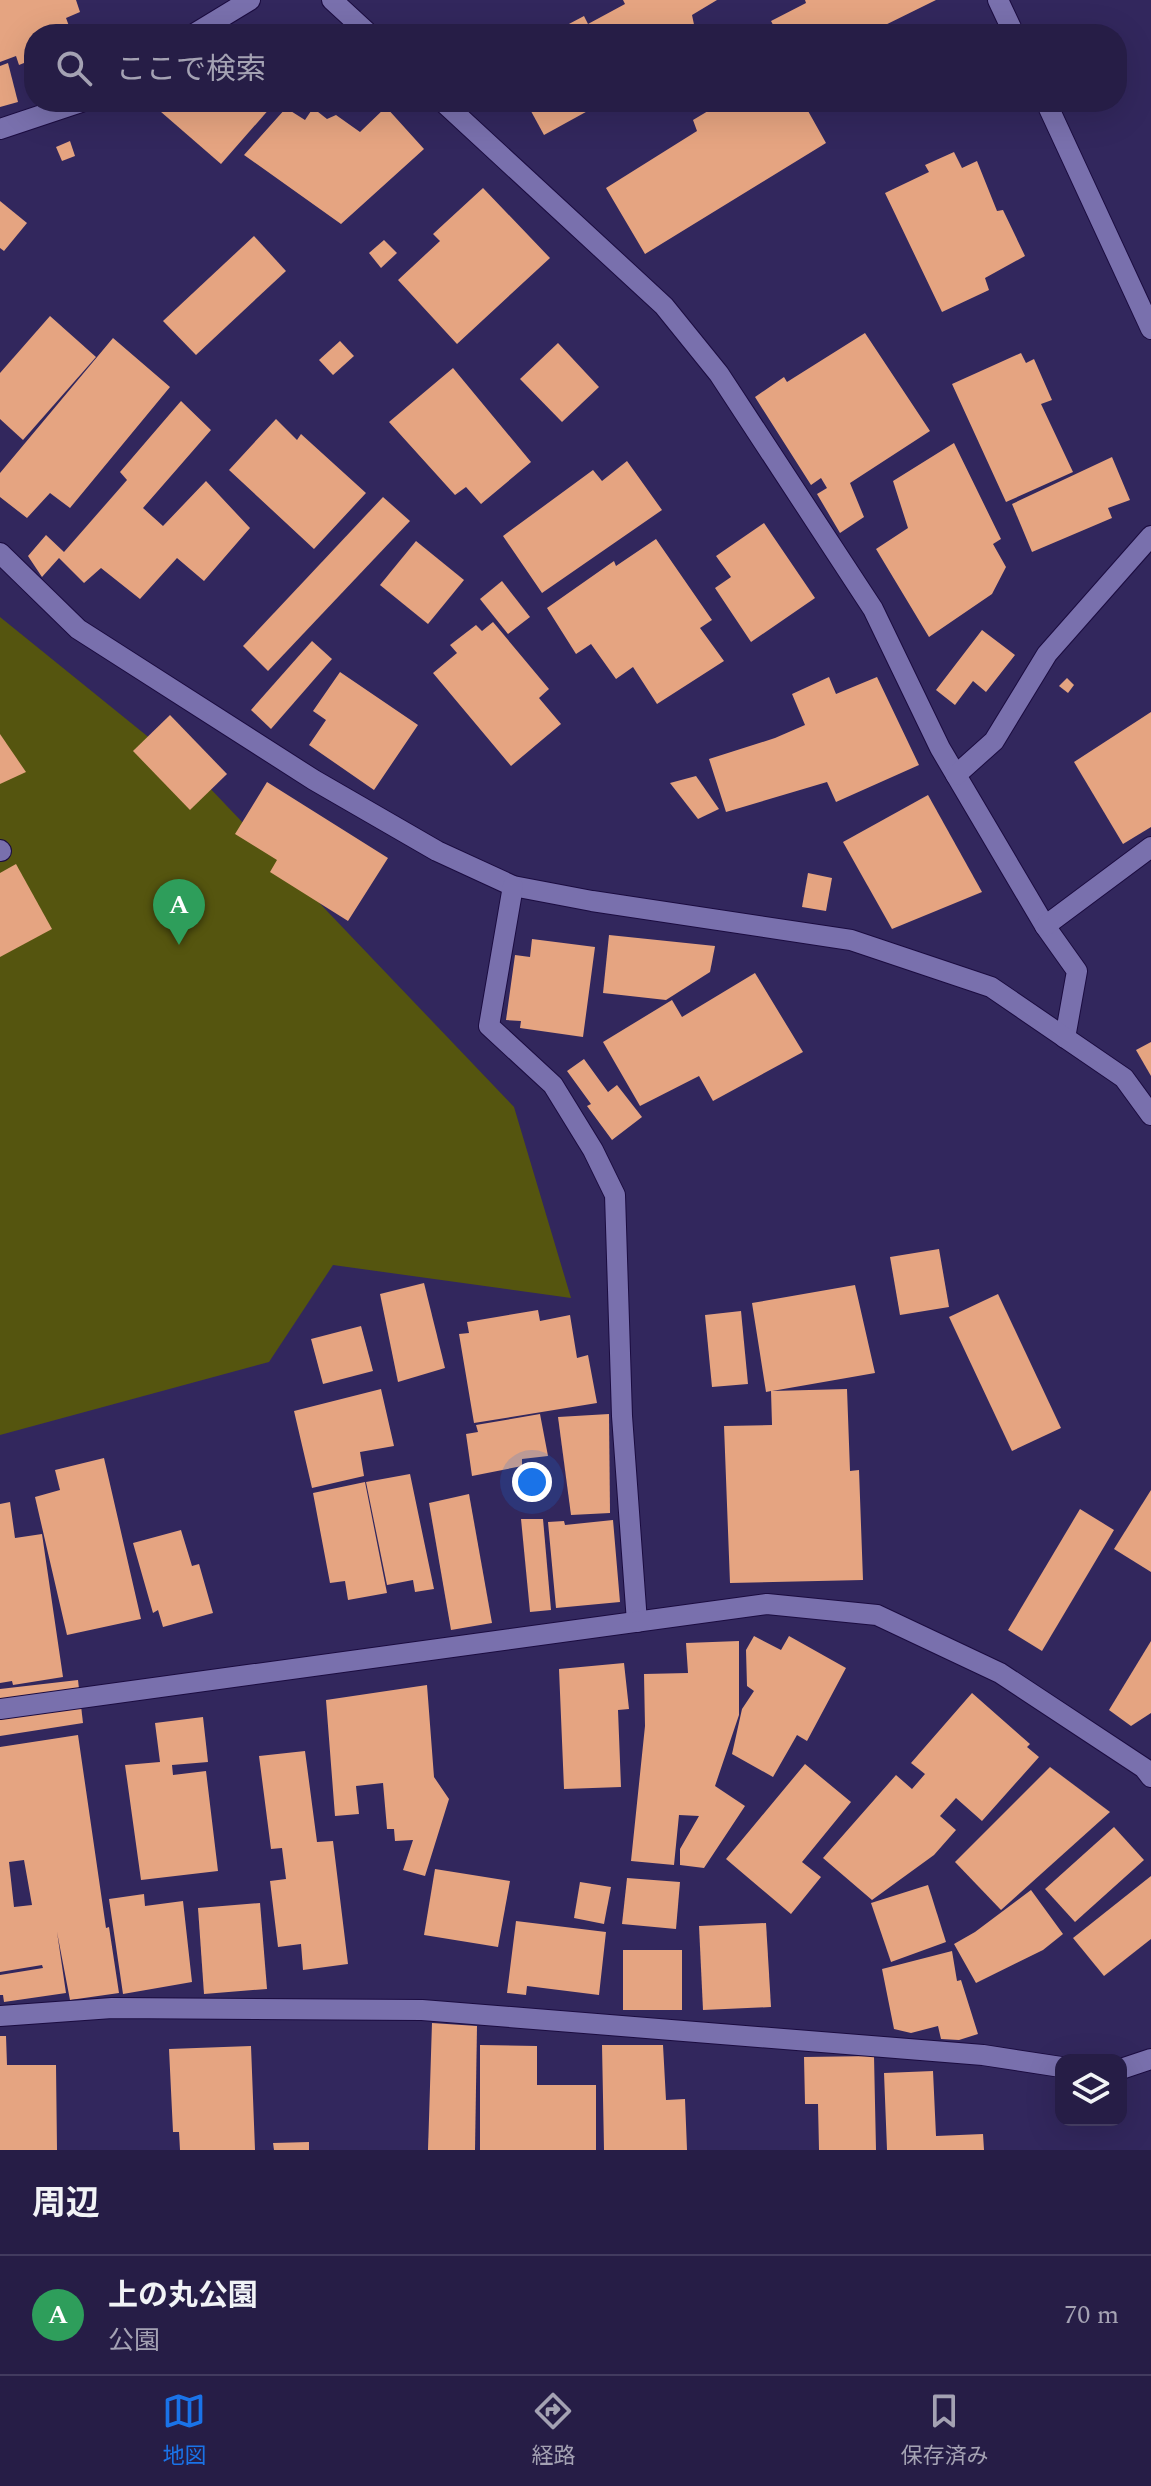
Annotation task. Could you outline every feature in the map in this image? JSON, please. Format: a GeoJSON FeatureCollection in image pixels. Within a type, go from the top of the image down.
{"type":"FeatureCollection","features":[{"type":"Feature","properties":{"kind":"street"},"geometry":{"type":"LineString","coordinates":[[210,24],[250,0]]}},
{"type":"Feature","properties":{"kind":"street"},"geometry":{"type":"LineString","coordinates":[[332,0],[358,24]]}},
{"type":"Feature","properties":{"kind":"street"},"geometry":{"type":"LineString","coordinates":[[998,0],[1009,24]]}},
{"type":"Feature","properties":{"kind":"street"},"geometry":{"type":"LineString","coordinates":[[0,129],[51,112]]}},
{"type":"Feature","properties":{"kind":"street"},"geometry":{"type":"LineString","coordinates":[[454,112],[664,306],[719,374],[873,609],[940,748],[1045,926],[1077,971],[1065,1038]]}},
{"type":"Feature","properties":{"kind":"street"},"geometry":{"type":"LineString","coordinates":[[1051,112],[1151,329]]}},
{"type":"Feature","properties":{"kind":"street"},"geometry":{"type":"LineString","coordinates":[[956,775],[994,741],[1047,654],[1151,536]]}},
{"type":"Feature","properties":{"kind":"street"},"geometry":{"type":"LineString","coordinates":[[0,553],[78,629],[314,780],[437,851],[513,886],[851,940],[991,987],[1124,1078],[1151,1115]]}},
{"type":"Feature","properties":{"kind":"street"},"geometry":{"type":"LineString","coordinates":[[1045,926],[1151,847]]}},
{"type":"Feature","properties":{"kind":"street"},"geometry":{"type":"LineString","coordinates":[[513,886],[489,1026],[553,1085],[593,1150],[615,1195],[622,1416],[637,1622]]}},
{"type":"Feature","properties":{"kind":"street"},"geometry":{"type":"LineString","coordinates":[[0,1709],[767,1604],[877,1615],[1000,1673],[1149,1769]]}},
{"type":"Feature","properties":{"kind":"street"},"geometry":{"type":"LineString","coordinates":[[0,2016],[112,2008],[422,2010],[983,2055],[1055,2066]]}},
{"type":"Feature","properties":{"kind":"street"},"geometry":{"type":"LineString","coordinates":[[1127,2067],[1151,2059]]}},
{"type":"Feature","properties":{"kind":"shaded area"},"geometry":{"type":"Polygon","coordinates":[[[0,617],[204,782],[514,1107],[571,1298],[333,1265],[269,1362],[0,1435],[0,617]]]}},
{"type":"Feature","properties":{"kind":"building"},"geometry":{"type":"Polygon","coordinates":[[[0,0],[76,0],[80,12],[66,18],[68,24],[24,24],[24,63],[19,65],[16,56],[0,62],[0,0]]]}},
{"type":"Feature","properties":{"kind":"building"},"geometry":{"type":"Polygon","coordinates":[[[623,0],[717,0],[692,15],[694,24],[588,24],[625,4],[623,0]]]}},
{"type":"Feature","properties":{"kind":"building"},"geometry":{"type":"Polygon","coordinates":[[[805,0],[936,0],[887,24],[773,24],[771,21],[806,3],[805,0]]]}},
{"type":"Feature","properties":{"kind":"building"},"geometry":{"type":"Polygon","coordinates":[[[584,16],[588,24],[569,24],[584,16]]]}},
{"type":"Feature","properties":{"kind":"building"},"geometry":{"type":"Polygon","coordinates":[[[8,63],[18,102],[0,107],[0,66],[8,63]]]}},
{"type":"Feature","properties":{"kind":"building"},"geometry":{"type":"Polygon","coordinates":[[[161,112],[267,112],[221,164],[161,112]]]}},
{"type":"Feature","properties":{"kind":"building"},"geometry":{"type":"Polygon","coordinates":[[[282,112],[292,112],[305,120],[310,112],[318,112],[327,119],[336,115],[360,132],[381,112],[391,112],[424,149],[341,224],[244,155],[282,112]]]}},
{"type":"Feature","properties":{"kind":"building"},"geometry":{"type":"Polygon","coordinates":[[[531,112],[586,112],[544,135],[531,112]]]}},
{"type":"Feature","properties":{"kind":"building"},"geometry":{"type":"Polygon","coordinates":[[[706,112],[809,112],[826,143],[645,254],[606,188],[697,131],[693,120],[706,112]]]}},
{"type":"Feature","properties":{"kind":"building"},"geometry":{"type":"Polygon","coordinates":[[[70,141],[75,156],[62,161],[56,147],[70,141]]]}},
{"type":"Feature","properties":{"kind":"building"},"geometry":{"type":"Polygon","coordinates":[[[954,152],[962,168],[977,161],[997,211],[1003,210],[1025,256],[985,278],[989,290],[942,312],[885,193],[929,172],[925,165],[954,152]]]}},
{"type":"Feature","properties":{"kind":"building"},"geometry":{"type":"Polygon","coordinates":[[[483,188],[550,258],[457,344],[398,280],[440,241],[433,234],[483,188]]]}},
{"type":"Feature","properties":{"kind":"building"},"geometry":{"type":"Polygon","coordinates":[[[0,201],[27,223],[4,251],[0,248],[0,201]]]}},
{"type":"Feature","properties":{"kind":"building"},"geometry":{"type":"Polygon","coordinates":[[[254,236],[286,271],[196,355],[163,321],[254,236]]]}},
{"type":"Feature","properties":{"kind":"building"},"geometry":{"type":"Polygon","coordinates":[[[384,240],[397,253],[381,268],[369,253],[384,240]]]}},
{"type":"Feature","properties":{"kind":"building"},"geometry":{"type":"Polygon","coordinates":[[[50,316],[96,357],[23,440],[0,419],[0,373],[50,316]]]}},
{"type":"Feature","properties":{"kind":"building"},"geometry":{"type":"Polygon","coordinates":[[[865,333],[930,431],[850,483],[864,517],[840,533],[817,494],[827,488],[821,478],[811,485],[755,397],[784,377],[787,382],[865,333]]]}},
{"type":"Feature","properties":{"kind":"building"},"geometry":{"type":"Polygon","coordinates":[[[113,338],[170,387],[70,508],[50,493],[27,518],[0,497],[0,473],[113,338]]]}},
{"type":"Feature","properties":{"kind":"building"},"geometry":{"type":"Polygon","coordinates":[[[340,341],[354,356],[333,375],[319,360],[340,341]]]}},
{"type":"Feature","properties":{"kind":"building"},"geometry":{"type":"Polygon","coordinates":[[[558,343],[599,387],[562,422],[520,379],[558,343]]]}},
{"type":"Feature","properties":{"kind":"building"},"geometry":{"type":"Polygon","coordinates":[[[1021,353],[1026,363],[1034,359],[1052,400],[1041,404],[1073,472],[1006,502],[952,384],[1021,353]]]}},
{"type":"Feature","properties":{"kind":"building"},"geometry":{"type":"Polygon","coordinates":[[[453,368],[531,462],[481,504],[466,487],[455,495],[389,422],[453,368]]]}},
{"type":"Feature","properties":{"kind":"building"},"geometry":{"type":"Polygon","coordinates":[[[181,401],[211,430],[143,508],[163,526],[206,481],[250,528],[204,581],[177,558],[140,599],[101,568],[84,583],[59,558],[42,577],[28,556],[46,535],[64,552],[127,480],[120,472],[181,401]]]}},
{"type":"Feature","properties":{"kind":"building"},"geometry":{"type":"Polygon","coordinates":[[[276,419],[297,440],[301,434],[366,493],[314,549],[229,470],[276,419]]]}},
{"type":"Feature","properties":{"kind":"building"},"geometry":{"type":"Polygon","coordinates":[[[954,443],[1001,539],[993,544],[1006,567],[992,594],[929,637],[876,549],[908,528],[893,481],[954,443]]]}},
{"type":"Feature","properties":{"kind":"building"},"geometry":{"type":"Polygon","coordinates":[[[1112,457],[1130,500],[1108,508],[1112,518],[1032,552],[1012,504],[1112,457]]]}},
{"type":"Feature","properties":{"kind":"building"},"geometry":{"type":"Polygon","coordinates":[[[627,461],[662,510],[542,593],[503,536],[593,470],[602,481],[627,461]]]}},
{"type":"Feature","properties":{"kind":"building"},"geometry":{"type":"Polygon","coordinates":[[[383,497],[410,521],[268,671],[243,646],[383,497]]]}},
{"type":"Feature","properties":{"kind":"building"},"geometry":{"type":"Polygon","coordinates":[[[764,523],[815,598],[751,642],[715,588],[731,577],[716,556],[764,523]]]}},
{"type":"Feature","properties":{"kind":"building"},"geometry":{"type":"Polygon","coordinates":[[[656,539],[712,620],[700,628],[724,661],[657,704],[633,667],[616,679],[591,644],[576,654],[547,608],[614,561],[616,566],[656,539]]]}},
{"type":"Feature","properties":{"kind":"building"},"geometry":{"type":"Polygon","coordinates":[[[416,541],[464,580],[428,624],[380,585],[416,541]]]}},
{"type":"Feature","properties":{"kind":"building"},"geometry":{"type":"Polygon","coordinates":[[[502,581],[530,617],[508,634],[480,599],[502,581]]]}},
{"type":"Feature","properties":{"kind":"building"},"geometry":{"type":"Polygon","coordinates":[[[493,622],[549,689],[539,698],[561,724],[511,766],[433,673],[457,653],[450,645],[476,625],[482,631],[493,622]]]}},
{"type":"Feature","properties":{"kind":"building"},"geometry":{"type":"Polygon","coordinates":[[[982,630],[1015,655],[986,692],[973,681],[955,705],[936,690],[982,630]]]}},
{"type":"Feature","properties":{"kind":"building"},"geometry":{"type":"Polygon","coordinates":[[[312,641],[332,659],[271,729],[251,710],[312,641]]]}},
{"type":"Feature","properties":{"kind":"building"},"geometry":{"type":"Polygon","coordinates":[[[340,672],[418,725],[374,790],[309,745],[326,720],[313,711],[340,672]]]}},
{"type":"Feature","properties":{"kind":"building"},"geometry":{"type":"Polygon","coordinates":[[[829,677],[836,694],[877,677],[919,765],[836,802],[827,782],[726,812],[709,759],[805,725],[792,694],[829,677]]]}},
{"type":"Feature","properties":{"kind":"building"},"geometry":{"type":"Polygon","coordinates":[[[1067,678],[1074,685],[1068,693],[1059,686],[1067,678]]]}},
{"type":"Feature","properties":{"kind":"building"},"geometry":{"type":"Polygon","coordinates":[[[1151,712],[1151,827],[1123,844],[1074,762],[1151,712]]]}},
{"type":"Feature","properties":{"kind":"building"},"geometry":{"type":"Polygon","coordinates":[[[170,715],[227,774],[190,810],[133,751],[170,715]]]}},
{"type":"Feature","properties":{"kind":"building"},"geometry":{"type":"Polygon","coordinates":[[[0,734],[26,772],[0,784],[0,734]]]}},
{"type":"Feature","properties":{"kind":"building"},"geometry":{"type":"Polygon","coordinates":[[[696,776],[719,809],[698,819],[670,783],[696,776]]]}},
{"type":"Feature","properties":{"kind":"building"},"geometry":{"type":"Polygon","coordinates":[[[267,782],[388,858],[348,921],[270,872],[277,860],[235,834],[267,782]]]}},
{"type":"Feature","properties":{"kind":"building"},"geometry":{"type":"Polygon","coordinates":[[[928,795],[982,892],[892,929],[843,842],[928,795]]]}},
{"type":"Feature","properties":{"kind":"building"},"geometry":{"type":"Polygon","coordinates":[[[16,864],[52,929],[0,957],[0,873],[16,864]]]}},
{"type":"Feature","properties":{"kind":"building"},"geometry":{"type":"Polygon","coordinates":[[[808,873],[832,878],[826,911],[802,907],[808,873]]]}},
{"type":"Feature","properties":{"kind":"building"},"geometry":{"type":"Polygon","coordinates":[[[609,935],[715,946],[710,972],[666,1000],[603,993],[609,935]]]}},
{"type":"Feature","properties":{"kind":"building"},"geometry":{"type":"Polygon","coordinates":[[[532,939],[595,947],[583,1037],[520,1028],[521,1021],[506,1020],[515,955],[530,957],[532,939]]]}},
{"type":"Feature","properties":{"kind":"building"},"geometry":{"type":"Polygon","coordinates":[[[755,973],[803,1052],[713,1101],[699,1076],[640,1106],[603,1042],[672,1000],[682,1017],[755,973]]]}},
{"type":"Feature","properties":{"kind":"building"},"geometry":{"type":"Polygon","coordinates":[[[1151,1042],[1151,1076],[1136,1050],[1151,1042]]]}},
{"type":"Feature","properties":{"kind":"building"},"geometry":{"type":"Polygon","coordinates":[[[584,1059],[608,1092],[617,1085],[642,1117],[612,1140],[567,1071],[584,1059]]]}},
{"type":"Feature","properties":{"kind":"building"},"geometry":{"type":"Polygon","coordinates":[[[939,1249],[949,1307],[900,1315],[890,1257],[939,1249]]]}},
{"type":"Feature","properties":{"kind":"building"},"geometry":{"type":"Polygon","coordinates":[[[424,1283],[445,1368],[398,1382],[380,1294],[424,1283]]]}},
{"type":"Feature","properties":{"kind":"building"},"geometry":{"type":"Polygon","coordinates":[[[855,1285],[875,1373],[772,1391],[847,1389],[850,1471],[859,1470],[863,1580],[730,1583],[724,1426],[772,1425],[771,1391],[766,1392],[752,1303],[855,1285]]]}},
{"type":"Feature","properties":{"kind":"building"},"geometry":{"type":"Polygon","coordinates":[[[998,1294],[1061,1428],[1012,1451],[949,1317],[998,1294]]]}},
{"type":"Feature","properties":{"kind":"building"},"geometry":{"type":"Polygon","coordinates":[[[538,1310],[540,1321],[570,1315],[577,1358],[588,1355],[597,1403],[474,1423],[459,1334],[469,1333],[467,1322],[538,1310]]]}},
{"type":"Feature","properties":{"kind":"building"},"geometry":{"type":"Polygon","coordinates":[[[741,1311],[748,1384],[712,1387],[705,1315],[741,1311]]]}},
{"type":"Feature","properties":{"kind":"building"},"geometry":{"type":"Polygon","coordinates":[[[361,1326],[373,1371],[323,1384],[311,1339],[361,1326]]]}},
{"type":"Feature","properties":{"kind":"building"},"geometry":{"type":"Polygon","coordinates":[[[381,1389],[394,1446],[360,1452],[364,1476],[312,1488],[294,1411],[381,1389]]]}},
{"type":"Feature","properties":{"kind":"building"},"geometry":{"type":"Polygon","coordinates":[[[540,1414],[548,1456],[522,1459],[522,1466],[472,1476],[466,1434],[478,1432],[476,1425],[540,1414]]]}},
{"type":"Feature","properties":{"kind":"building"},"geometry":{"type":"Polygon","coordinates":[[[609,1414],[610,1513],[571,1515],[558,1417],[609,1414]]]}},
{"type":"Feature","properties":{"kind":"building"},"geometry":{"type":"Polygon","coordinates":[[[104,1458],[141,1619],[67,1635],[35,1497],[60,1490],[55,1470],[104,1458]]]}},
{"type":"Feature","properties":{"kind":"building"},"geometry":{"type":"Polygon","coordinates":[[[410,1474],[434,1589],[415,1592],[413,1580],[387,1585],[366,1482],[410,1474]]]}},
{"type":"Feature","properties":{"kind":"building"},"geometry":{"type":"Polygon","coordinates":[[[365,1482],[387,1593],[348,1600],[345,1581],[330,1583],[313,1493],[365,1482]]]}},
{"type":"Feature","properties":{"kind":"building"},"geometry":{"type":"Polygon","coordinates":[[[1151,1490],[1151,1572],[1114,1549],[1151,1490]]]}},
{"type":"Feature","properties":{"kind":"building"},"geometry":{"type":"Polygon","coordinates":[[[469,1494],[492,1623],[451,1630],[429,1503],[469,1494]]]}},
{"type":"Feature","properties":{"kind":"building"},"geometry":{"type":"Polygon","coordinates":[[[10,1502],[15,1538],[42,1534],[63,1677],[13,1685],[12,1681],[0,1683],[0,1504],[10,1502]]]}},
{"type":"Feature","properties":{"kind":"building"},"geometry":{"type":"Polygon","coordinates":[[[1080,1509],[1114,1530],[1042,1651],[1008,1630],[1080,1509]]]}},
{"type":"Feature","properties":{"kind":"building"},"geometry":{"type":"Polygon","coordinates":[[[521,1519],[543,1519],[551,1610],[530,1612],[521,1519]]]}},
{"type":"Feature","properties":{"kind":"building"},"geometry":{"type":"Polygon","coordinates":[[[613,1520],[620,1602],[556,1608],[548,1522],[564,1521],[565,1525],[613,1520]]]}},
{"type":"Feature","properties":{"kind":"building"},"geometry":{"type":"Polygon","coordinates":[[[181,1530],[192,1566],[199,1564],[213,1613],[163,1627],[158,1610],[153,1613],[133,1543],[181,1530]]]}},
{"type":"Feature","properties":{"kind":"building"},"geometry":{"type":"Polygon","coordinates":[[[754,1636],[781,1650],[789,1636],[846,1668],[807,1741],[797,1735],[773,1777],[732,1754],[742,1709],[754,1691],[747,1686],[746,1650],[754,1636]]]}},
{"type":"Feature","properties":{"kind":"building"},"geometry":{"type":"Polygon","coordinates":[[[739,1641],[739,1715],[715,1786],[745,1806],[704,1868],[680,1865],[680,1849],[699,1816],[679,1815],[674,1865],[631,1861],[645,1726],[644,1674],[688,1673],[686,1643],[739,1641]]]}},
{"type":"Feature","properties":{"kind":"building"},"geometry":{"type":"Polygon","coordinates":[[[1151,1641],[1151,1713],[1131,1726],[1109,1710],[1151,1641]]]}},
{"type":"Feature","properties":{"kind":"building"},"geometry":{"type":"Polygon","coordinates":[[[624,1663],[629,1709],[618,1710],[621,1787],[564,1789],[559,1669],[624,1663]]]}},
{"type":"Feature","properties":{"kind":"building"},"geometry":{"type":"Polygon","coordinates":[[[78,1680],[83,1723],[0,1736],[0,1689],[78,1680]]]}},
{"type":"Feature","properties":{"kind":"building"},"geometry":{"type":"Polygon","coordinates":[[[427,1685],[434,1777],[449,1799],[425,1876],[403,1870],[413,1840],[395,1841],[394,1829],[387,1829],[383,1783],[356,1786],[359,1814],[335,1816],[326,1700],[427,1685]]]}},
{"type":"Feature","properties":{"kind":"building"},"geometry":{"type":"Polygon","coordinates":[[[972,1693],[1030,1744],[1027,1747],[1039,1757],[982,1821],[956,1798],[940,1816],[956,1830],[934,1855],[872,1900],[823,1858],[896,1775],[912,1789],[925,1774],[911,1763],[972,1693]]]}},
{"type":"Feature","properties":{"kind":"building"},"geometry":{"type":"Polygon","coordinates":[[[203,1717],[208,1762],[172,1765],[173,1775],[206,1771],[218,1871],[141,1880],[125,1765],[160,1762],[155,1723],[203,1717]]]}},
{"type":"Feature","properties":{"kind":"building"},"geometry":{"type":"Polygon","coordinates":[[[78,1735],[106,1928],[109,1927],[119,1993],[70,2000],[57,1932],[66,1993],[4,2002],[3,1995],[0,1995],[0,1975],[43,1968],[42,1965],[0,1972],[0,1747],[78,1735]],[[24,1860],[9,1862],[14,1907],[32,1905],[24,1860]]]}},
{"type":"Feature","properties":{"kind":"building"},"geometry":{"type":"Polygon","coordinates":[[[305,1751],[317,1842],[333,1841],[348,1964],[303,1970],[301,1944],[278,1947],[270,1881],[286,1879],[282,1848],[271,1849],[259,1756],[305,1751]]]}},
{"type":"Feature","properties":{"kind":"building"},"geometry":{"type":"Polygon","coordinates":[[[805,1764],[851,1802],[802,1862],[821,1877],[791,1914],[726,1859],[805,1764]]]}},
{"type":"Feature","properties":{"kind":"building"},"geometry":{"type":"Polygon","coordinates":[[[1050,1767],[1110,1812],[1001,1910],[955,1862],[1050,1767]]]}},
{"type":"Feature","properties":{"kind":"building"},"geometry":{"type":"Polygon","coordinates":[[[1114,1827],[1144,1860],[1075,1922],[1045,1889],[1114,1827]]]}},
{"type":"Feature","properties":{"kind":"building"},"geometry":{"type":"Polygon","coordinates":[[[435,1869],[510,1881],[498,1947],[424,1935],[435,1869]]]}},
{"type":"Feature","properties":{"kind":"building"},"geometry":{"type":"Polygon","coordinates":[[[1151,1876],[1151,1939],[1104,1976],[1073,1938],[1151,1876]]]}},
{"type":"Feature","properties":{"kind":"building"},"geometry":{"type":"Polygon","coordinates":[[[627,1878],[680,1882],[676,1929],[622,1924],[627,1878]]]}},
{"type":"Feature","properties":{"kind":"building"},"geometry":{"type":"Polygon","coordinates":[[[580,1882],[611,1887],[604,1924],[574,1918],[580,1882]]]}},
{"type":"Feature","properties":{"kind":"building"},"geometry":{"type":"Polygon","coordinates":[[[928,1885],[946,1942],[891,1962],[871,1903],[928,1885]]]}},
{"type":"Feature","properties":{"kind":"building"},"geometry":{"type":"Polygon","coordinates":[[[1031,1890],[1063,1934],[1043,1950],[976,1983],[954,1944],[1031,1890]]]}},
{"type":"Feature","properties":{"kind":"building"},"geometry":{"type":"Polygon","coordinates":[[[144,1894],[145,1906],[183,1901],[192,1982],[123,1994],[109,1899],[144,1894]]]}},
{"type":"Feature","properties":{"kind":"building"},"geometry":{"type":"Polygon","coordinates":[[[260,1903],[267,1989],[204,1994],[198,1908],[260,1903]]]}},
{"type":"Feature","properties":{"kind":"building"},"geometry":{"type":"Polygon","coordinates":[[[516,1921],[606,1932],[599,1995],[527,1986],[526,1995],[507,1993],[516,1921]]]}},
{"type":"Feature","properties":{"kind":"building"},"geometry":{"type":"Polygon","coordinates":[[[766,1923],[771,2007],[703,2010],[699,1926],[766,1923]]]}},
{"type":"Feature","properties":{"kind":"building"},"geometry":{"type":"Polygon","coordinates":[[[623,1950],[682,1950],[682,2010],[623,2010],[623,1950]]]}},
{"type":"Feature","properties":{"kind":"building"},"geometry":{"type":"Polygon","coordinates":[[[952,1951],[957,1981],[961,1980],[978,2034],[959,2040],[941,2039],[938,2026],[911,2033],[894,2029],[882,1969],[952,1951]]]}},
{"type":"Feature","properties":{"kind":"building"},"geometry":{"type":"Polygon","coordinates":[[[432,2023],[477,2026],[475,2150],[428,2150],[432,2023]]]}},
{"type":"Feature","properties":{"kind":"building"},"geometry":{"type":"Polygon","coordinates":[[[0,2036],[6,2036],[7,2065],[56,2065],[57,2150],[0,2150],[0,2036]]]}},
{"type":"Feature","properties":{"kind":"building"},"geometry":{"type":"Polygon","coordinates":[[[480,2045],[537,2046],[537,2085],[596,2085],[596,2150],[480,2150],[480,2045]]]}},
{"type":"Feature","properties":{"kind":"building"},"geometry":{"type":"Polygon","coordinates":[[[602,2045],[663,2045],[666,2100],[685,2099],[687,2150],[604,2150],[602,2045]]]}},
{"type":"Feature","properties":{"kind":"building"},"geometry":{"type":"Polygon","coordinates":[[[251,2046],[255,2150],[180,2150],[179,2132],[173,2132],[169,2049],[251,2046]]]}},
{"type":"Feature","properties":{"kind":"building"},"geometry":{"type":"Polygon","coordinates":[[[874,2056],[876,2150],[819,2150],[818,2104],[805,2104],[804,2057],[874,2056]]]}},
{"type":"Feature","properties":{"kind":"building"},"geometry":{"type":"Polygon","coordinates":[[[933,2071],[936,2136],[983,2134],[984,2150],[887,2150],[884,2073],[933,2071]]]}},
{"type":"Feature","properties":{"kind":"building"},"geometry":{"type":"Polygon","coordinates":[[[309,2142],[309,2150],[274,2150],[273,2143],[309,2142]]]}},
{"type":"Feature","properties":{"kind":"place","name":"上の丸公園"},"geometry":{"type":"Point","coordinates":[179,945]}}]}
